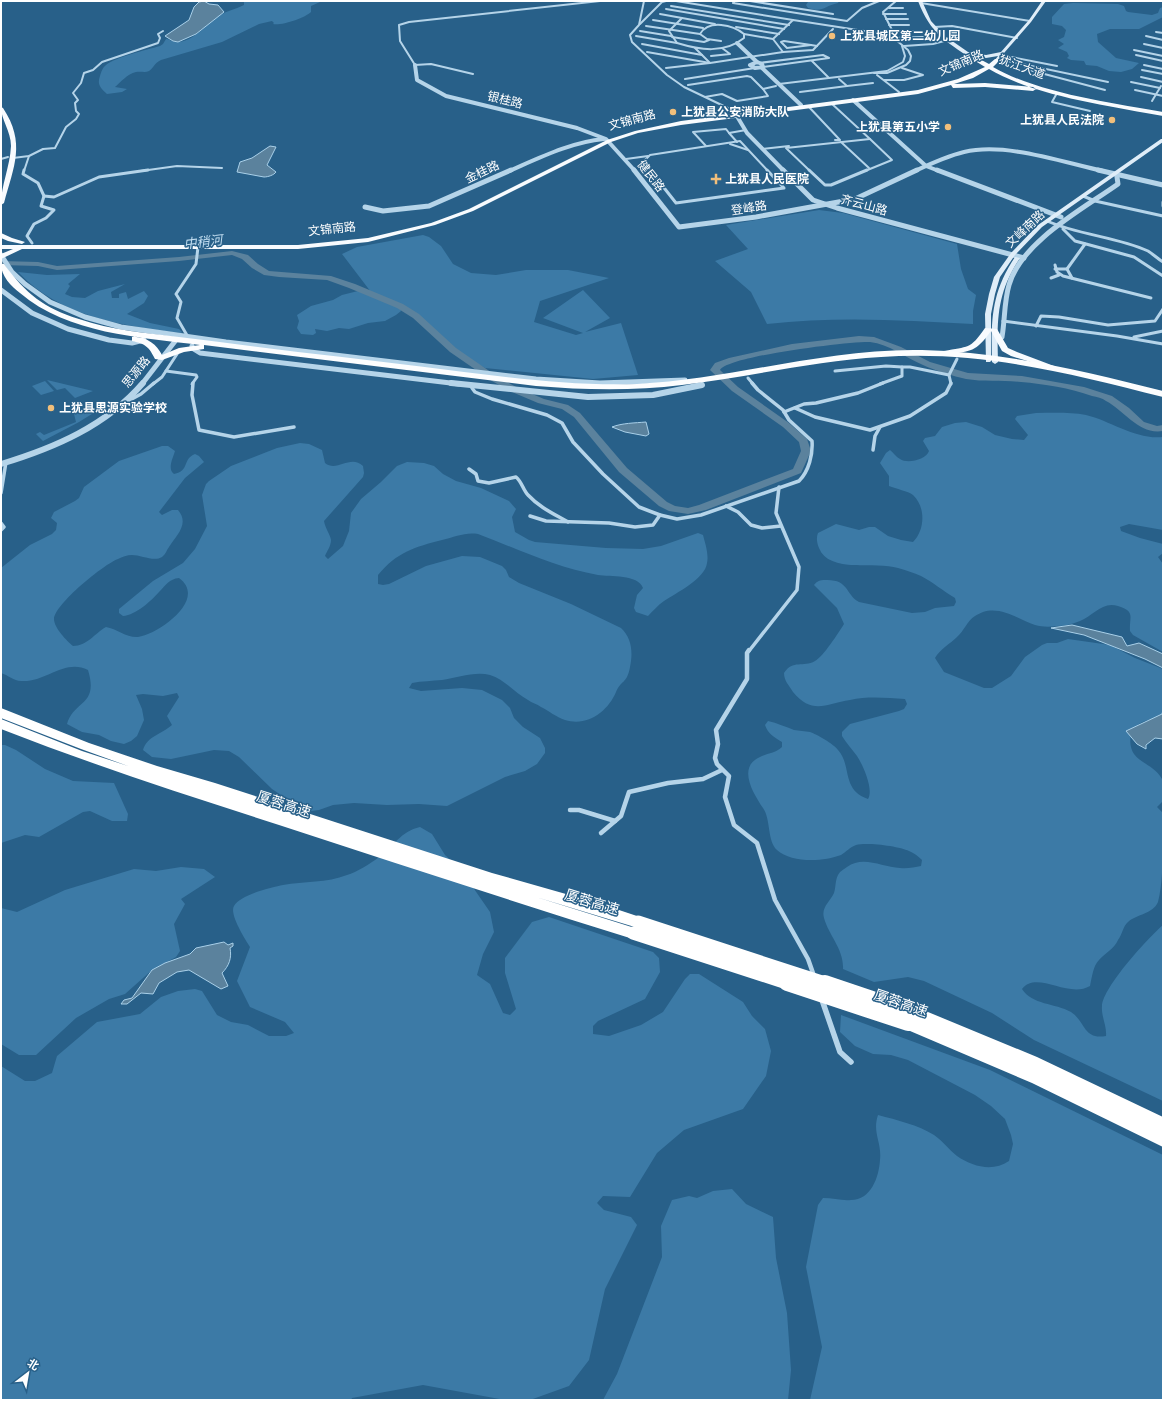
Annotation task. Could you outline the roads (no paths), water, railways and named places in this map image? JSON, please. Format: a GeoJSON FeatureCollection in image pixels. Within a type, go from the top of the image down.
{"type":"FeatureCollection","features":[{"type":"Feature","properties":{"kind":"highway"},"geometry":{"type":"LineString","coordinates":[[5,272],[19,296],[51,316],[93,331],[143,340],[189,343],[458,374],[534,389],[600,392],[701,382],[842,363],[947,353],[1050,366],[1163,398]]}},
{"type":"Feature","properties":{"kind":"highway"},"geometry":{"type":"LineString","coordinates":[[5,272],[24,294],[40,304],[75,320],[122,333],[172,342]]}},
{"type":"Feature","properties":{"kind":"highway"},"geometry":{"type":"LineString","coordinates":[[143,340],[154,348],[160,358],[180,350],[189,343]]}},
{"type":"Feature","properties":{"kind":"highway"},"geometry":{"type":"LineString","coordinates":[[189,343],[202,347],[458,374]]}},
{"type":"Feature","properties":{"kind":"highway"},"geometry":{"type":"LineString","coordinates":[[747,375],[841,358],[881,354],[938,355],[957,359],[992,359],[1094,378],[1163,394]]}},
{"type":"Feature","properties":{"kind":"highway","name":"厦蓉高速"},"geometry":{"type":"LineString","coordinates":[[1,713],[85,746],[490,889],[599,916],[910,1017],[1032,1062],[1163,1125]]}},
{"type":"Feature","properties":{"kind":"highway","name":"厦蓉高速"},"geometry":{"type":"LineString","coordinates":[[1,724],[78,754],[263,809]]}},
{"type":"Feature","properties":{"kind":"highway","name":"厦蓉高速"},"geometry":{"type":"LineString","coordinates":[[910,1017],[1114,1113],[1163,1138]]}},
{"type":"Feature","properties":{"kind":"main road"},"geometry":{"type":"LineString","coordinates":[[1000,57],[1030,22],[1044,1]]}},
{"type":"Feature","properties":{"kind":"main road"},"geometry":{"type":"LineString","coordinates":[[920,2],[934,27],[959,49],[974,58],[977,64],[974,72],[1013,75]]}},
{"type":"Feature","properties":{"kind":"main road"},"geometry":{"type":"LineString","coordinates":[[959,49],[986,56],[998,55],[1006,69],[1013,75]]}},
{"type":"Feature","properties":{"kind":"main road","name":"文锦南路"},"geometry":{"type":"LineString","coordinates":[[1,244],[297,243],[323,242],[368,236],[412,226],[453,213],[607,140],[656,127],[798,105],[899,92],[942,84],[989,66],[1000,57]]}},
{"type":"Feature","properties":{"kind":"main road","name":"犹江大道"},"geometry":{"type":"LineString","coordinates":[[974,58],[989,66],[1071,95],[1152,111]]}},
{"type":"Feature","properties":{"kind":"main road","name":"文锦南路"},"geometry":{"type":"LineString","coordinates":[[736,114],[808,106],[931,89],[946,85],[974,72]]}},
{"type":"Feature","properties":{"kind":"main road","name":"犹江大道"},"geometry":{"type":"LineString","coordinates":[[1013,75],[1072,93],[1152,111]]}},
{"type":"Feature","properties":{"kind":"main road"},"geometry":{"type":"LineString","coordinates":[[931,89],[962,85],[991,85],[1027,88],[1071,95]]}},
{"type":"Feature","properties":{"kind":"main road"},"geometry":{"type":"LineString","coordinates":[[1,109],[12,126],[15,142],[1,181]]}},
{"type":"Feature","properties":{"kind":"main road"},"geometry":{"type":"LineString","coordinates":[[1152,111],[1163,112]]}},
{"type":"Feature","properties":{"kind":"main road"},"geometry":{"type":"LineString","coordinates":[[1152,111],[1163,118]]}},
{"type":"Feature","properties":{"kind":"main road"},"geometry":{"type":"LineString","coordinates":[[1,118],[7,135],[10,158],[1,203]]}},
{"type":"Feature","properties":{"kind":"main road","name":"文锦南路"},"geometry":{"type":"LineString","coordinates":[[1,247],[34,244],[198,250],[317,246],[392,235],[432,224],[471,210],[607,140]]}},
{"type":"Feature","properties":{"kind":"main road","name":"文峰南路"},"geometry":{"type":"LineString","coordinates":[[1118,175],[1163,140]]}},
{"type":"Feature","properties":{"kind":"main road","name":"文峰南路"},"geometry":{"type":"LineString","coordinates":[[992,359],[991,330],[994,314],[1003,279],[1018,256],[1050,222],[1085,197],[1163,146]]}},
{"type":"Feature","properties":{"kind":"main road"},"geometry":{"type":"LineString","coordinates":[[1,235],[15,241],[34,244]]}},
{"type":"Feature","properties":{"kind":"main road"},"geometry":{"type":"LineString","coordinates":[[2,257],[20,248],[34,244]]}},
{"type":"Feature","properties":{"kind":"main road"},"geometry":{"type":"LineString","coordinates":[[947,353],[971,348],[978,344],[991,330],[996,340],[1005,349],[1014,354],[1050,366]]}},
{"type":"Feature","properties":{"kind":"main road"},"geometry":{"type":"LineString","coordinates":[[992,359],[996,340]]}},
{"type":"Feature","properties":{"kind":"street"},"geometry":{"type":"LineString","coordinates":[[473,74],[431,64],[415,65],[400,41],[399,25],[409,22],[600,1]]}},
{"type":"Feature","properties":{"kind":"street"},"geometry":{"type":"LineString","coordinates":[[639,25],[644,1]]}},
{"type":"Feature","properties":{"kind":"street"},"geometry":{"type":"LineString","coordinates":[[666,1],[662,2],[630,35],[632,42],[667,75],[684,87],[730,109],[736,114]]}},
{"type":"Feature","properties":{"kind":"street"},"geometry":{"type":"LineString","coordinates":[[676,1],[890,35],[902,46],[907,48],[909,52],[909,60],[902,68],[893,72],[829,78],[763,89]]}},
{"type":"Feature","properties":{"kind":"street"},"geometry":{"type":"LineString","coordinates":[[734,1],[733,3],[847,21],[857,10],[865,5],[879,1]]}},
{"type":"Feature","properties":{"kind":"street"},"geometry":{"type":"LineString","coordinates":[[750,1],[833,14]]}},
{"type":"Feature","properties":{"kind":"street"},"geometry":{"type":"LineString","coordinates":[[890,35],[894,34],[883,11],[896,1]]}},
{"type":"Feature","properties":{"kind":"street"},"geometry":{"type":"LineString","coordinates":[[920,2],[1030,22]]}},
{"type":"Feature","properties":{"kind":"street"},"geometry":{"type":"LineString","coordinates":[[671,6],[789,25]]}},
{"type":"Feature","properties":{"kind":"street"},"geometry":{"type":"LineString","coordinates":[[888,8],[903,8]]}},
{"type":"Feature","properties":{"kind":"street"},"geometry":{"type":"LineString","coordinates":[[666,9],[784,29]]}},
{"type":"Feature","properties":{"kind":"street"},"geometry":{"type":"LineString","coordinates":[[660,14],[779,34]]}},
{"type":"Feature","properties":{"kind":"street"},"geometry":{"type":"LineString","coordinates":[[884,14],[906,14]]}},
{"type":"Feature","properties":{"kind":"street"},"geometry":{"type":"LineString","coordinates":[[739,30],[759,15]]}},
{"type":"Feature","properties":{"kind":"street"},"geometry":{"type":"LineString","coordinates":[[677,43],[669,31],[682,18]]}},
{"type":"Feature","properties":{"kind":"street"},"geometry":{"type":"LineString","coordinates":[[886,19],[908,18]]}},
{"type":"Feature","properties":{"kind":"street"},"geometry":{"type":"LineString","coordinates":[[653,20],[703,28],[718,26],[739,30],[744,34],[773,39],[782,52]]}},
{"type":"Feature","properties":{"kind":"street"},"geometry":{"type":"LineString","coordinates":[[773,39],[793,20]]}},
{"type":"Feature","properties":{"kind":"street"},"geometry":{"type":"LineString","coordinates":[[889,25],[909,25]]}},
{"type":"Feature","properties":{"kind":"street"},"geometry":{"type":"LineString","coordinates":[[646,26],[700,34],[702,37],[710,40],[721,41]]}},
{"type":"Feature","properties":{"kind":"street"},"geometry":{"type":"LineString","coordinates":[[934,27],[952,26],[1016,38]]}},
{"type":"Feature","properties":{"kind":"street"},"geometry":{"type":"LineString","coordinates":[[700,34],[703,28]]}},
{"type":"Feature","properties":{"kind":"street"},"geometry":{"type":"LineString","coordinates":[[666,68],[710,64],[782,52],[813,50],[832,29]]}},
{"type":"Feature","properties":{"kind":"street"},"geometry":{"type":"LineString","coordinates":[[892,31],[915,30]]}},
{"type":"Feature","properties":{"kind":"street"},"geometry":{"type":"LineString","coordinates":[[1,159],[29,156],[43,149],[55,148],[66,127],[76,119],[79,114],[76,111],[75,103],[78,100],[73,93],[81,83],[84,73],[93,70],[102,62],[158,43],[160,38],[158,34],[163,31]]}},
{"type":"Feature","properties":{"kind":"street"},"geometry":{"type":"LineString","coordinates":[[640,31],[704,42],[710,40]]}},
{"type":"Feature","properties":{"kind":"street"},"geometry":{"type":"LineString","coordinates":[[1156,32],[1163,33]]}},
{"type":"Feature","properties":{"kind":"street"},"geometry":{"type":"LineString","coordinates":[[636,36],[677,43],[695,48],[722,48],[735,44],[744,38],[744,34]]}},
{"type":"Feature","properties":{"kind":"street"},"geometry":{"type":"LineString","coordinates":[[1146,36],[1163,40]]}},
{"type":"Feature","properties":{"kind":"street"},"geometry":{"type":"LineString","coordinates":[[893,38],[924,37]]}},
{"type":"Feature","properties":{"kind":"street"},"geometry":{"type":"LineString","coordinates":[[902,46],[933,44],[948,40]]}},
{"type":"Feature","properties":{"kind":"street"},"geometry":{"type":"LineString","coordinates":[[811,45],[787,48],[781,42],[784,41],[811,45],[817,46]]}},
{"type":"Feature","properties":{"kind":"street"},"geometry":{"type":"LineString","coordinates":[[642,44],[702,55]]}},
{"type":"Feature","properties":{"kind":"street"},"geometry":{"type":"LineString","coordinates":[[735,44],[748,57],[752,63],[750,66],[759,67],[798,105]]}},
{"type":"Feature","properties":{"kind":"street"},"geometry":{"type":"LineString","coordinates":[[1144,44],[1163,48]]}},
{"type":"Feature","properties":{"kind":"street"},"geometry":{"type":"LineString","coordinates":[[778,86],[839,79],[889,70],[897,66],[905,58],[902,46]]}},
{"type":"Feature","properties":{"kind":"street"},"geometry":{"type":"LineString","coordinates":[[695,48],[710,64]]}},
{"type":"Feature","properties":{"kind":"street"},"geometry":{"type":"LineString","coordinates":[[711,56],[730,54],[722,48]]}},
{"type":"Feature","properties":{"kind":"street"},"geometry":{"type":"LineString","coordinates":[[1134,50],[1163,56]]}},
{"type":"Feature","properties":{"kind":"street"},"geometry":{"type":"LineString","coordinates":[[647,52],[710,64]]}},
{"type":"Feature","properties":{"kind":"street"},"geometry":{"type":"LineString","coordinates":[[904,52],[909,52]]}},
{"type":"Feature","properties":{"kind":"street"},"geometry":{"type":"LineString","coordinates":[[685,79],[829,58],[823,55],[752,63]]}},
{"type":"Feature","properties":{"kind":"street"},"geometry":{"type":"LineString","coordinates":[[1136,55],[1163,61]]}},
{"type":"Feature","properties":{"kind":"street"},"geometry":{"type":"LineString","coordinates":[[748,57],[762,64],[759,67]]}},
{"type":"Feature","properties":{"kind":"street"},"geometry":{"type":"LineString","coordinates":[[1000,57],[1023,64],[1108,82]]}},
{"type":"Feature","properties":{"kind":"street"},"geometry":{"type":"LineString","coordinates":[[1000,57],[1057,66]]}},
{"type":"Feature","properties":{"kind":"street"},"geometry":{"type":"LineString","coordinates":[[812,61],[829,78]]}},
{"type":"Feature","properties":{"kind":"street"},"geometry":{"type":"LineString","coordinates":[[1023,64],[1028,69],[1039,73],[1105,90]]}},
{"type":"Feature","properties":{"kind":"street","name":"银桂路"},"geometry":{"type":"LineString","coordinates":[[415,65],[417,80],[446,96],[577,128],[607,140]]}},
{"type":"Feature","properties":{"kind":"street"},"geometry":{"type":"LineString","coordinates":[[1144,65],[1163,69]]}},
{"type":"Feature","properties":{"kind":"street"},"geometry":{"type":"LineString","coordinates":[[884,80],[904,80],[923,75],[897,66]]}},
{"type":"Feature","properties":{"kind":"street"},"geometry":{"type":"LineString","coordinates":[[889,70],[893,72]]}},
{"type":"Feature","properties":{"kind":"street"},"geometry":{"type":"LineString","coordinates":[[1142,70],[1163,74]]}},
{"type":"Feature","properties":{"kind":"street"},"geometry":{"type":"LineString","coordinates":[[875,73],[899,92]]}},
{"type":"Feature","properties":{"kind":"street"},"geometry":{"type":"LineString","coordinates":[[688,85],[747,76],[751,77],[768,95],[737,101],[722,94],[705,97]]}},
{"type":"Feature","properties":{"kind":"street"},"geometry":{"type":"LineString","coordinates":[[1141,77],[1163,82],[1152,101]]}},
{"type":"Feature","properties":{"kind":"street"},"geometry":{"type":"LineString","coordinates":[[839,79],[847,86]]}},
{"type":"Feature","properties":{"kind":"street"},"geometry":{"type":"LineString","coordinates":[[1132,82],[1160,88]]}},
{"type":"Feature","properties":{"kind":"street"},"geometry":{"type":"LineString","coordinates":[[800,92],[873,83]]}},
{"type":"Feature","properties":{"kind":"street"},"geometry":{"type":"LineString","coordinates":[[1135,90],[1163,96]]}},
{"type":"Feature","properties":{"kind":"street"},"geometry":{"type":"LineString","coordinates":[[1058,92],[1052,102],[1090,111]]}},
{"type":"Feature","properties":{"kind":"street"},"geometry":{"type":"LineString","coordinates":[[853,100],[926,166],[1058,216]]}},
{"type":"Feature","properties":{"kind":"street"},"geometry":{"type":"LineString","coordinates":[[831,103],[871,139],[892,159],[831,185],[821,182],[786,148],[871,139]]}},
{"type":"Feature","properties":{"kind":"street"},"geometry":{"type":"LineString","coordinates":[[762,149],[840,140],[808,106]]}},
{"type":"Feature","properties":{"kind":"street","name":"齐云山路"},"geometry":{"type":"LineString","coordinates":[[736,114],[746,130],[762,149],[813,200],[822,204],[1018,256]]}},
{"type":"Feature","properties":{"kind":"street"},"geometry":{"type":"LineString","coordinates":[[706,146],[693,132],[726,129],[737,142]]}},
{"type":"Feature","properties":{"kind":"street"},"geometry":{"type":"LineString","coordinates":[[729,133],[746,130]]}},
{"type":"Feature","properties":{"kind":"street","name":"金桂路"},"geometry":{"type":"LineString","coordinates":[[365,207],[383,211],[429,206],[552,152],[593,140],[607,140]]}},
{"type":"Feature","properties":{"kind":"street","name":"健民路"},"geometry":{"type":"LineString","coordinates":[[607,140],[626,159],[679,227]]}},
{"type":"Feature","properties":{"kind":"street"},"geometry":{"type":"LineString","coordinates":[[626,159],[740,142],[784,188],[676,203],[645,164],[648,156]]}},
{"type":"Feature","properties":{"kind":"street"},"geometry":{"type":"LineString","coordinates":[[841,142],[869,168]]}},
{"type":"Feature","properties":{"kind":"street"},"geometry":{"type":"LineString","coordinates":[[727,143],[750,151]]}},
{"type":"Feature","properties":{"kind":"street","name":"登峰路"},"geometry":{"type":"LineString","coordinates":[[679,227],[756,217],[855,199],[926,166],[964,152],[986,149],[1016,151],[1163,185]]}},
{"type":"Feature","properties":{"kind":"street"},"geometry":{"type":"LineString","coordinates":[[29,156],[23,174],[38,183],[44,196],[41,206],[54,210],[46,218],[34,224],[27,236],[34,244]]}},
{"type":"Feature","properties":{"kind":"street"},"geometry":{"type":"LineString","coordinates":[[44,196],[54,197],[99,177],[177,166],[222,168]]}},
{"type":"Feature","properties":{"kind":"street"},"geometry":{"type":"LineString","coordinates":[[996,340],[1002,337],[1005,301],[1018,256],[1061,227],[1118,184],[1118,175]]}},
{"type":"Feature","properties":{"kind":"street"},"geometry":{"type":"LineString","coordinates":[[1085,197],[1095,201],[1163,216]]}},
{"type":"Feature","properties":{"kind":"street"},"geometry":{"type":"LineString","coordinates":[[1050,222],[1061,227],[1136,246],[1149,252],[1163,262]]}},
{"type":"Feature","properties":{"kind":"street"},"geometry":{"type":"LineString","coordinates":[[1061,227],[1073,240],[1134,257],[1163,276]]}},
{"type":"Feature","properties":{"kind":"street"},"geometry":{"type":"LineString","coordinates":[[1067,269],[1085,244]]}},
{"type":"Feature","properties":{"kind":"street"},"geometry":{"type":"LineString","coordinates":[[198,250],[196,264],[176,294],[181,302],[177,318],[189,343],[200,353],[473,386],[534,389]]}},
{"type":"Feature","properties":{"kind":"street"},"geometry":{"type":"LineString","coordinates":[[2,257],[5,272],[50,302],[85,317],[189,343]]}},
{"type":"Feature","properties":{"kind":"street"},"geometry":{"type":"LineString","coordinates":[[1055,265],[1059,274],[1151,298]]}},
{"type":"Feature","properties":{"kind":"street"},"geometry":{"type":"LineString","coordinates":[[1056,270],[1061,268],[1067,269]]}},
{"type":"Feature","properties":{"kind":"street"},"geometry":{"type":"LineString","coordinates":[[1067,269],[1072,278]]}},
{"type":"Feature","properties":{"kind":"street"},"geometry":{"type":"LineString","coordinates":[[1051,278],[1059,274]]}},
{"type":"Feature","properties":{"kind":"street"},"geometry":{"type":"LineString","coordinates":[[1,291],[32,313],[68,329],[109,340],[132,343],[143,340]]}},
{"type":"Feature","properties":{"kind":"street"},"geometry":{"type":"LineString","coordinates":[[1,299],[11,298]]}},
{"type":"Feature","properties":{"kind":"street"},"geometry":{"type":"LineString","coordinates":[[1036,326],[1040,316],[1059,317],[1108,325],[1144,323],[1155,321],[1163,309]]}},
{"type":"Feature","properties":{"kind":"street"},"geometry":{"type":"LineString","coordinates":[[1003,321],[1125,337],[1163,344]]}},
{"type":"Feature","properties":{"kind":"street"},"geometry":{"type":"LineString","coordinates":[[1125,337],[1144,336],[1163,331]]}},
{"type":"Feature","properties":{"kind":"street","name":"思源路"},"geometry":{"type":"LineString","coordinates":[[3,462],[37,452],[77,434],[108,416],[136,391],[172,342]]}},
{"type":"Feature","properties":{"kind":"street"},"geometry":{"type":"LineString","coordinates":[[123,404],[141,394],[162,377],[180,350]]}},
{"type":"Feature","properties":{"kind":"street","name":"思源路"},"geometry":{"type":"LineString","coordinates":[[3,462],[54,442],[104,414],[128,394],[160,358]]}},
{"type":"Feature","properties":{"kind":"street"},"geometry":{"type":"LineString","coordinates":[[795,408],[815,417],[870,430],[910,416],[946,393],[950,384],[949,375],[957,359]]}},
{"type":"Feature","properties":{"kind":"street"},"geometry":{"type":"LineString","coordinates":[[835,371],[886,366],[910,367],[949,375]]}},
{"type":"Feature","properties":{"kind":"street"},"geometry":{"type":"LineString","coordinates":[[784,412],[804,404],[822,402],[858,393],[902,376],[902,367]]}},
{"type":"Feature","properties":{"kind":"street"},"geometry":{"type":"LineString","coordinates":[[166,371],[196,375],[197,377],[192,385],[192,396],[199,430],[234,437],[294,427]]}},
{"type":"Feature","properties":{"kind":"street"},"geometry":{"type":"LineString","coordinates":[[458,374],[512,376],[600,383],[701,382]]}},
{"type":"Feature","properties":{"kind":"street"},"geometry":{"type":"LineString","coordinates":[[473,386],[472,388],[476,392],[492,399],[547,415],[562,423],[573,442],[603,474],[639,507],[660,515],[677,519],[701,515],[799,481],[804,476],[813,451],[812,441],[790,420],[784,412],[758,390],[747,375]]}},
{"type":"Feature","properties":{"kind":"street"},"geometry":{"type":"LineString","coordinates":[[873,450],[875,436],[880,426]]}},
{"type":"Feature","properties":{"kind":"street"},"geometry":{"type":"LineString","coordinates":[[1,493],[3,462]]}},
{"type":"Feature","properties":{"kind":"street"},"geometry":{"type":"LineString","coordinates":[[469,469],[476,474],[478,480],[489,484],[516,477],[520,480],[522,488],[543,508],[568,522]]}},
{"type":"Feature","properties":{"kind":"street"},"geometry":{"type":"LineString","coordinates":[[779,487],[776,513],[799,567],[797,590],[747,653],[747,679],[716,730],[718,744],[715,758],[717,764],[729,776],[725,797],[734,825],[757,843],[775,900],[808,959],[840,1052],[851,1062]]}},
{"type":"Feature","properties":{"kind":"street"},"geometry":{"type":"LineString","coordinates":[[726,506],[738,512],[751,525],[762,528],[781,526]]}},
{"type":"Feature","properties":{"kind":"street"},"geometry":{"type":"LineString","coordinates":[[530,516],[546,522],[609,523],[636,527],[653,525],[660,515]]}},
{"type":"Feature","properties":{"kind":"street"},"geometry":{"type":"LineString","coordinates":[[1,523],[4,527],[1,530]]}},
{"type":"Feature","properties":{"kind":"street"},"geometry":{"type":"LineString","coordinates":[[601,833],[621,816],[629,792],[668,783],[703,779],[722,770]]}},
{"type":"Feature","properties":{"kind":"street"},"geometry":{"type":"LineString","coordinates":[[570,810],[579,810],[615,821]]}},
{"type":"Feature","properties":{"kind":"waterway","name":"中稍河"},"geometry":{"type":"LineString","coordinates":[[1,263],[38,264],[57,268],[179,259],[232,253],[245,257],[255,266],[267,273],[328,278],[352,286],[400,306],[416,316],[453,350],[495,379],[515,390],[541,401],[565,407],[577,415],[623,470],[663,504],[673,509],[688,511],[702,508],[797,471],[806,451],[804,441],[786,425],[735,389],[715,370],[718,365],[732,360],[792,347],[859,339],[874,340],[898,349],[927,364],[967,376],[1022,379],[1081,389],[1109,398],[1126,410],[1141,424],[1157,429],[1163,428]]}},
{"type":"Feature","properties":{"kind":"place","name":"上犹县城区第二幼儿园"},"geometry":{"type":"Point","coordinates":[832,36]}},
{"type":"Feature","properties":{"kind":"place","name":"上犹县公安消防大队"},"geometry":{"type":"Point","coordinates":[673,112]}},
{"type":"Feature","properties":{"kind":"place","name":"上犹县人民法院"},"geometry":{"type":"Point","coordinates":[1112,120]}},
{"type":"Feature","properties":{"kind":"place","name":"上犹县第五小学"},"geometry":{"type":"Point","coordinates":[948,127]}},
{"type":"Feature","properties":{"kind":"place","name":"上犹县人民医院"},"geometry":{"type":"Point","coordinates":[716,179]}},
{"type":"Feature","properties":{"kind":"place","name":"上犹县思源实验学校"},"geometry":{"type":"Point","coordinates":[51,408]}}]}
